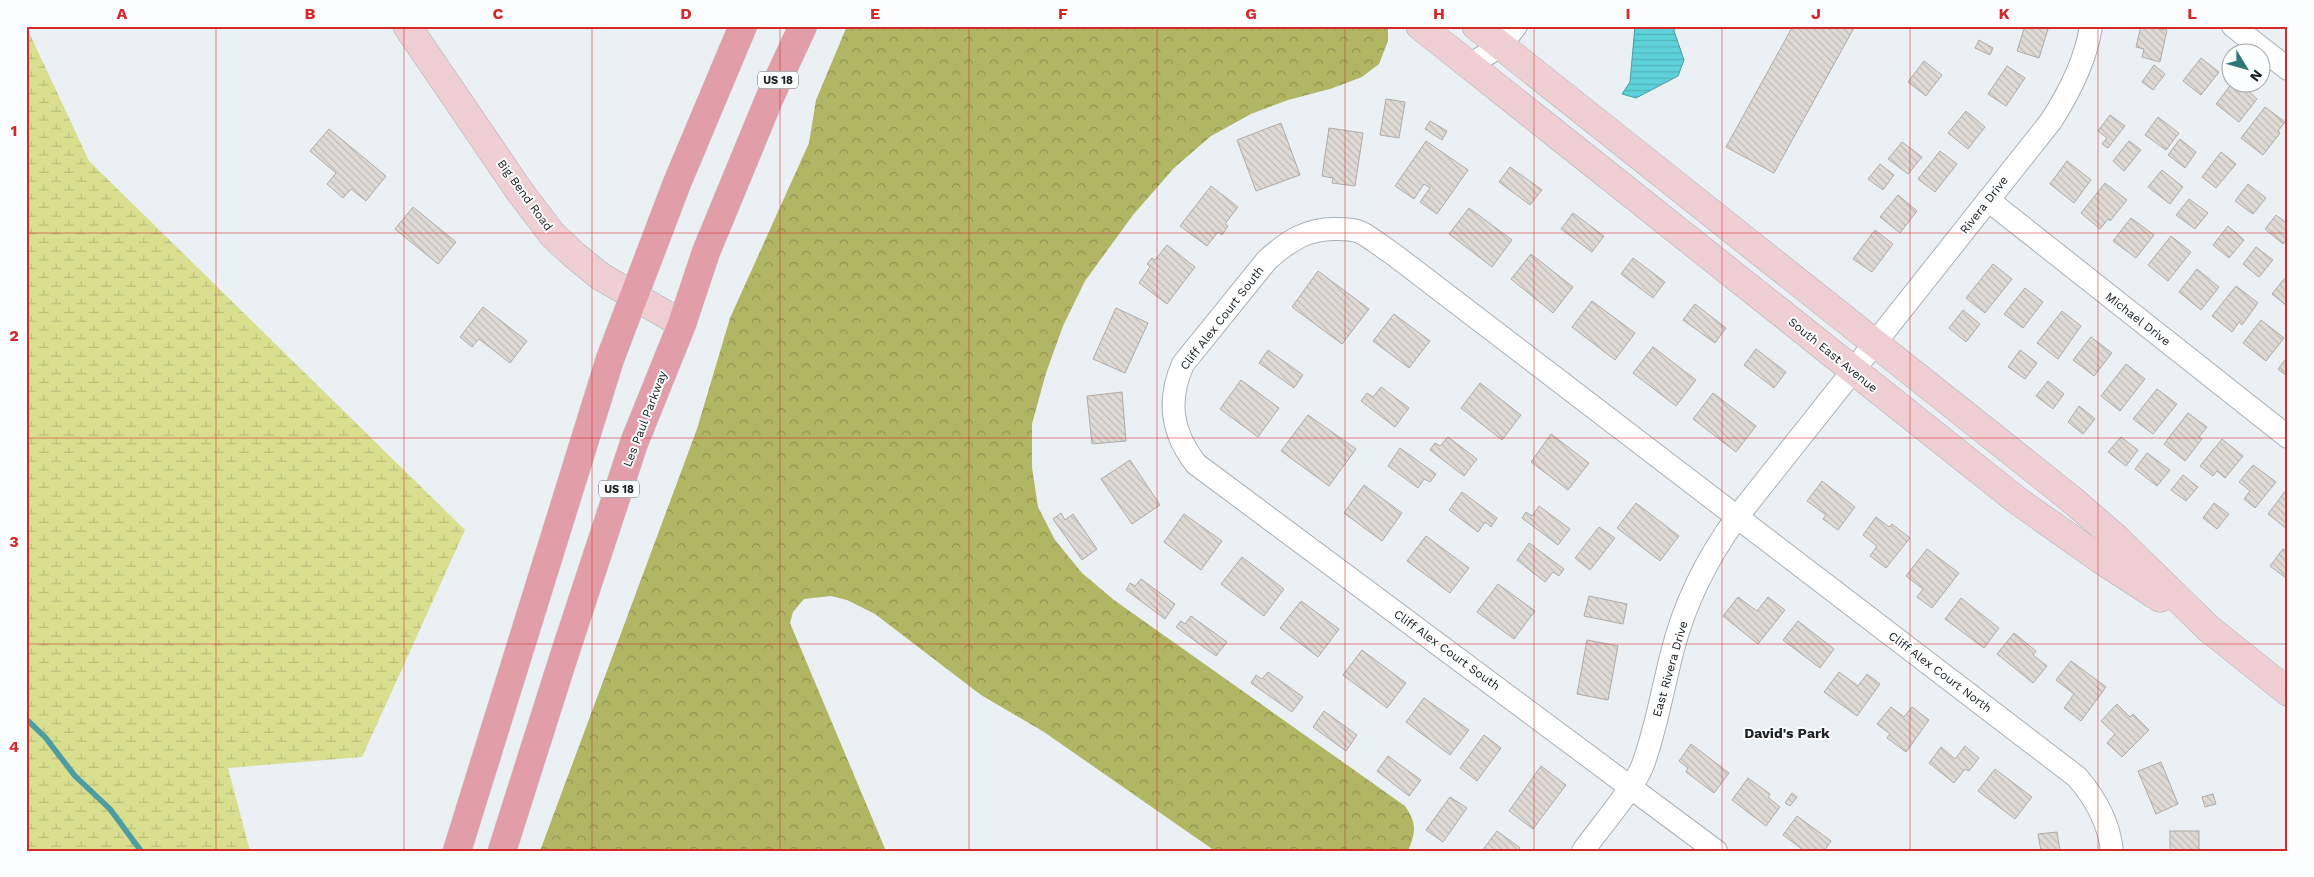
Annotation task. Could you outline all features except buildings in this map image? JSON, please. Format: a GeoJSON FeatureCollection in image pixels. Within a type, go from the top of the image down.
{"type":"FeatureCollection","features":[{"type":"Feature","properties":{"kind":"main road","name":"Big Bend Road"},"geometry":{"type":"LineString","coordinates":[[407,26],[520,192],[552,234],[589,268],[682,324]]}},
{"type":"Feature","properties":{"kind":"main road"},"geometry":{"type":"LineString","coordinates":[[457,851],[598,396],[633,296],[680,175],[743,26]]}},
{"type":"Feature","properties":{"kind":"main road"},"geometry":{"type":"LineString","coordinates":[[755,134],[786,26]]}},
{"type":"Feature","properties":{"kind":"main road","name":"Les Paul Parkway"},"geometry":{"type":"LineString","coordinates":[[502,851],[634,443],[682,324],[706,252],[755,134],[803,26]]}},
{"type":"Feature","properties":{"kind":"main road","name":"South East Avenue"},"geometry":{"type":"LineString","coordinates":[[1420,26],[2018,501],[2100,559],[2208,628]]}},
{"type":"Feature","properties":{"kind":"main road","name":"South East Avenue"},"geometry":{"type":"LineString","coordinates":[[1492,31],[1875,343],[2071,499],[2116,538],[2208,628],[2288,692]]}},
{"type":"Feature","properties":{"kind":"street","name":"Rivera Drive"},"geometry":{"type":"LineString","coordinates":[[1853,370],[1988,200],[2062,103],[2079,69],[2091,26]]}},
{"type":"Feature","properties":{"kind":"street"},"geometry":{"type":"LineString","coordinates":[[2232,26],[2288,69]]}},
{"type":"Feature","properties":{"kind":"street","name":"South East Avenue"},"geometry":{"type":"LineString","coordinates":[[1470,65],[1492,31]]}},
{"type":"Feature","properties":{"kind":"street","name":"Michael Drive"},"geometry":{"type":"LineString","coordinates":[[1988,200],[2288,437]]}},
{"type":"Feature","properties":{"kind":"street","name":"Cliff Alex Court South"},"geometry":{"type":"LineString","coordinates":[[1630,786],[1196,464],[1183,448],[1176,425],[1173,396],[1175,383],[1183,364],[1196,347],[1267,260],[1282,246],[1316,230],[1346,229],[1359,232],[1393,254],[1737,517]]}},
{"type":"Feature","properties":{"kind":"street","name":"East Rivera Drive"},"geometry":{"type":"LineString","coordinates":[[1583,851],[1642,767],[1672,651],[1691,600],[1716,548],[1737,517],[1853,370]]}},
{"type":"Feature","properties":{"kind":"street","name":"Cliff Alex Court North"},"geometry":{"type":"LineString","coordinates":[[1737,517],[2077,777],[2094,798],[2101,811],[2110,837],[2112,851]]}},
{"type":"Feature","properties":{"kind":"street"},"geometry":{"type":"LineString","coordinates":[[1630,786],[1716,851]]}},
{"type":"Feature","properties":{"kind":"green space"},"geometry":{"type":"Polygon","coordinates":[[[26,26],[89,161],[465,530],[362,757],[228,768],[250,851],[26,851],[26,26]]]}},
{"type":"Feature","properties":{"kind":"green space"},"geometry":{"type":"Polygon","coordinates":[[[847,26],[1388,26],[1388,41],[1379,64],[1362,77],[1330,89],[1288,100],[1251,114],[1211,136],[1174,168],[1133,215],[1085,281],[1063,326],[1046,373],[1032,424],[1032,467],[1038,507],[1055,540],[1082,573],[1114,600],[1405,806],[1412,818],[1414,828],[1413,838],[1408,851],[1215,851],[1044,732],[981,695],[875,614],[847,600],[831,596],[804,599],[793,612],[790,623],[886,851],[540,851],[697,429],[730,318],[809,143],[816,100],[847,26]]]}},
{"type":"Feature","properties":{"kind":"water"},"geometry":{"type":"Polygon","coordinates":[[[1635,26],[1675,26],[1674,31],[1684,60],[1678,76],[1636,98],[1622,94],[1630,82],[1635,26]]]}},
{"type":"Feature","properties":{"kind":"waterway"},"geometry":{"type":"LineString","coordinates":[[26,719],[45,737],[75,776],[110,809],[141,851]]}},
{"type":"Feature","properties":{"kind":"district","name":"David's Park"},"geometry":{"type":"Point","coordinates":[1787,733]}}]}
